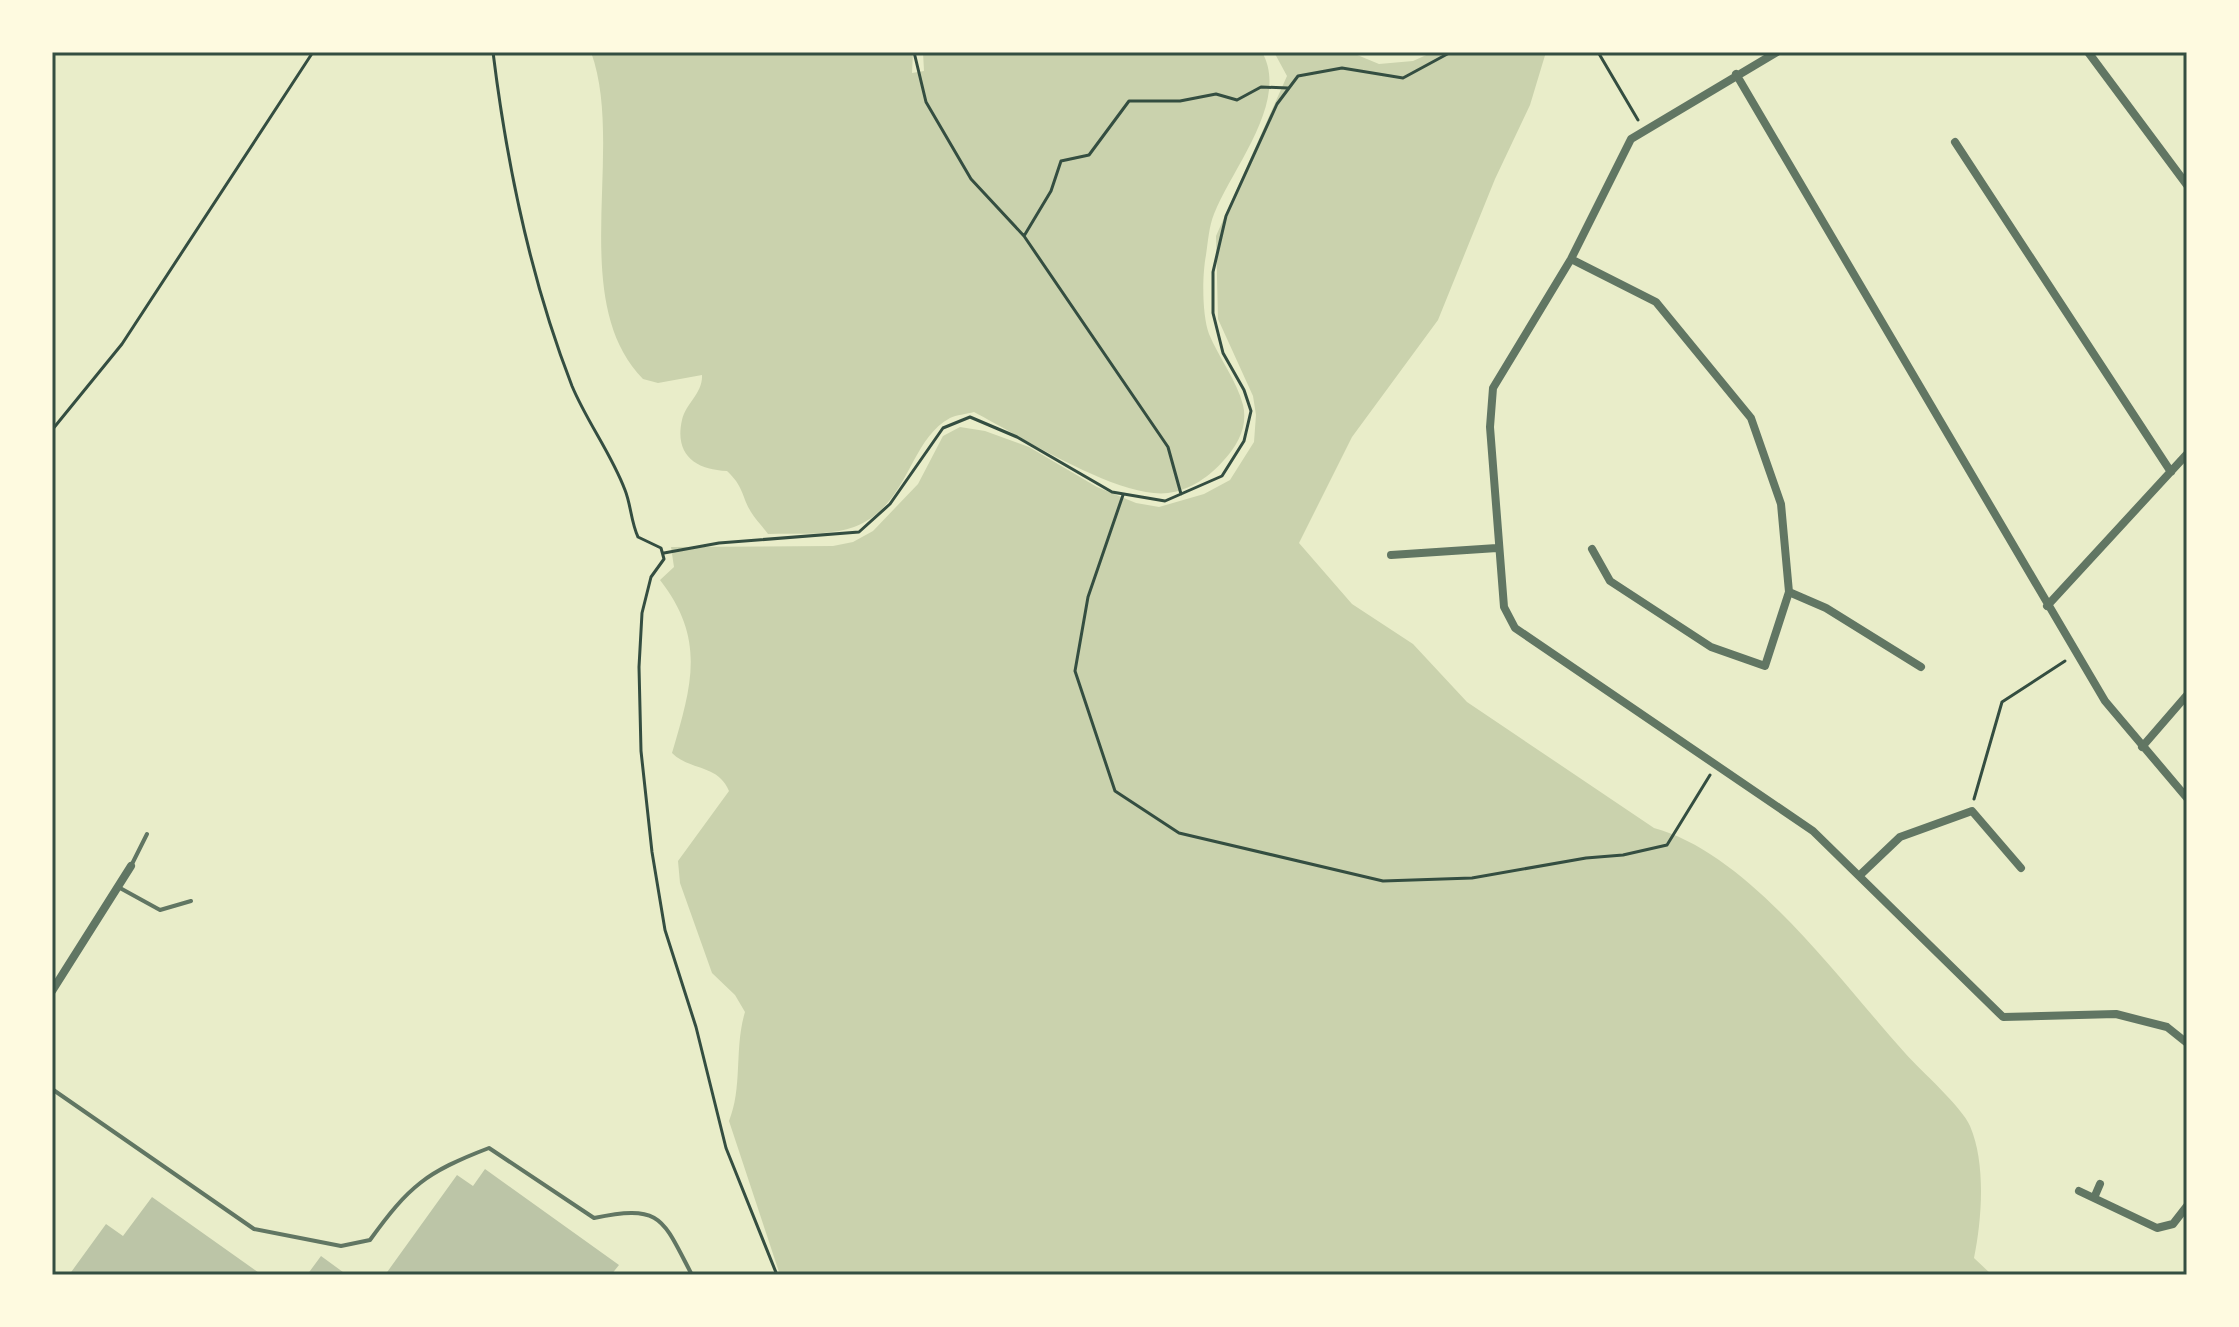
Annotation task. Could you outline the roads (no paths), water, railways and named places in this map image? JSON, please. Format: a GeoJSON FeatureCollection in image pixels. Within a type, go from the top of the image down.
{"type":"FeatureCollection","features":[{"type":"Feature","properties":{"kind":"street"},"geometry":{"type":"LineString","coordinates":[[1777,52],[1631,139],[1571,259],[1493,388],[1490,427],[1497,548],[1504,607],[1515,628],[1813,831],[2003,1017],[2116,1014],[2167,1027],[2187,1043]]}},
{"type":"Feature","properties":{"kind":"street"},"geometry":{"type":"LineString","coordinates":[[2088,52],[2187,185]]}},
{"type":"Feature","properties":{"kind":"street"},"geometry":{"type":"LineString","coordinates":[[1736,74],[2105,701],[2187,798]]}},
{"type":"Feature","properties":{"kind":"street"},"geometry":{"type":"LineString","coordinates":[[1955,142],[2171,472]]}},
{"type":"Feature","properties":{"kind":"street"},"geometry":{"type":"LineString","coordinates":[[1571,259],[1656,302],[1751,418],[1781,504],[1789,592],[1765,666],[1711,647],[1610,581],[1592,549]]}},
{"type":"Feature","properties":{"kind":"street"},"geometry":{"type":"LineString","coordinates":[[2047,606],[2187,454]]}},
{"type":"Feature","properties":{"kind":"street"},"geometry":{"type":"LineString","coordinates":[[1391,555],[1497,548]]}},
{"type":"Feature","properties":{"kind":"street"},"geometry":{"type":"LineString","coordinates":[[1789,592],[1826,608],[1921,667]]}},
{"type":"Feature","properties":{"kind":"street"},"geometry":{"type":"LineString","coordinates":[[2142,747],[2187,695]]}},
{"type":"Feature","properties":{"kind":"street"},"geometry":{"type":"LineString","coordinates":[[1859,876],[1900,837],[1972,811],[2021,868]]}},
{"type":"Feature","properties":{"kind":"street"},"geometry":{"type":"LineString","coordinates":[[52,991],[131,866]]}},
{"type":"Feature","properties":{"kind":"street"},"geometry":{"type":"LineString","coordinates":[[2094,1198],[2100,1184]]}},
{"type":"Feature","properties":{"kind":"street"},"geometry":{"type":"LineString","coordinates":[[2079,1191],[2157,1228],[2173,1224],[2187,1206]]}},
{"type":"Feature","properties":{"kind":"lane"},"geometry":{"type":"LineString","coordinates":[[131,866],[147,834]]}},
{"type":"Feature","properties":{"kind":"lane"},"geometry":{"type":"LineString","coordinates":[[118,887],[160,910],[191,901]]}},
{"type":"Feature","properties":{"kind":"lane"},"geometry":{"type":"LineString","coordinates":[[52,1089],[254,1229],[341,1246],[370,1240],[397,1202],[439,1167],[489,1148],[594,1218],[634,1210],[653,1214],[670,1234],[692,1275]]}}]}
